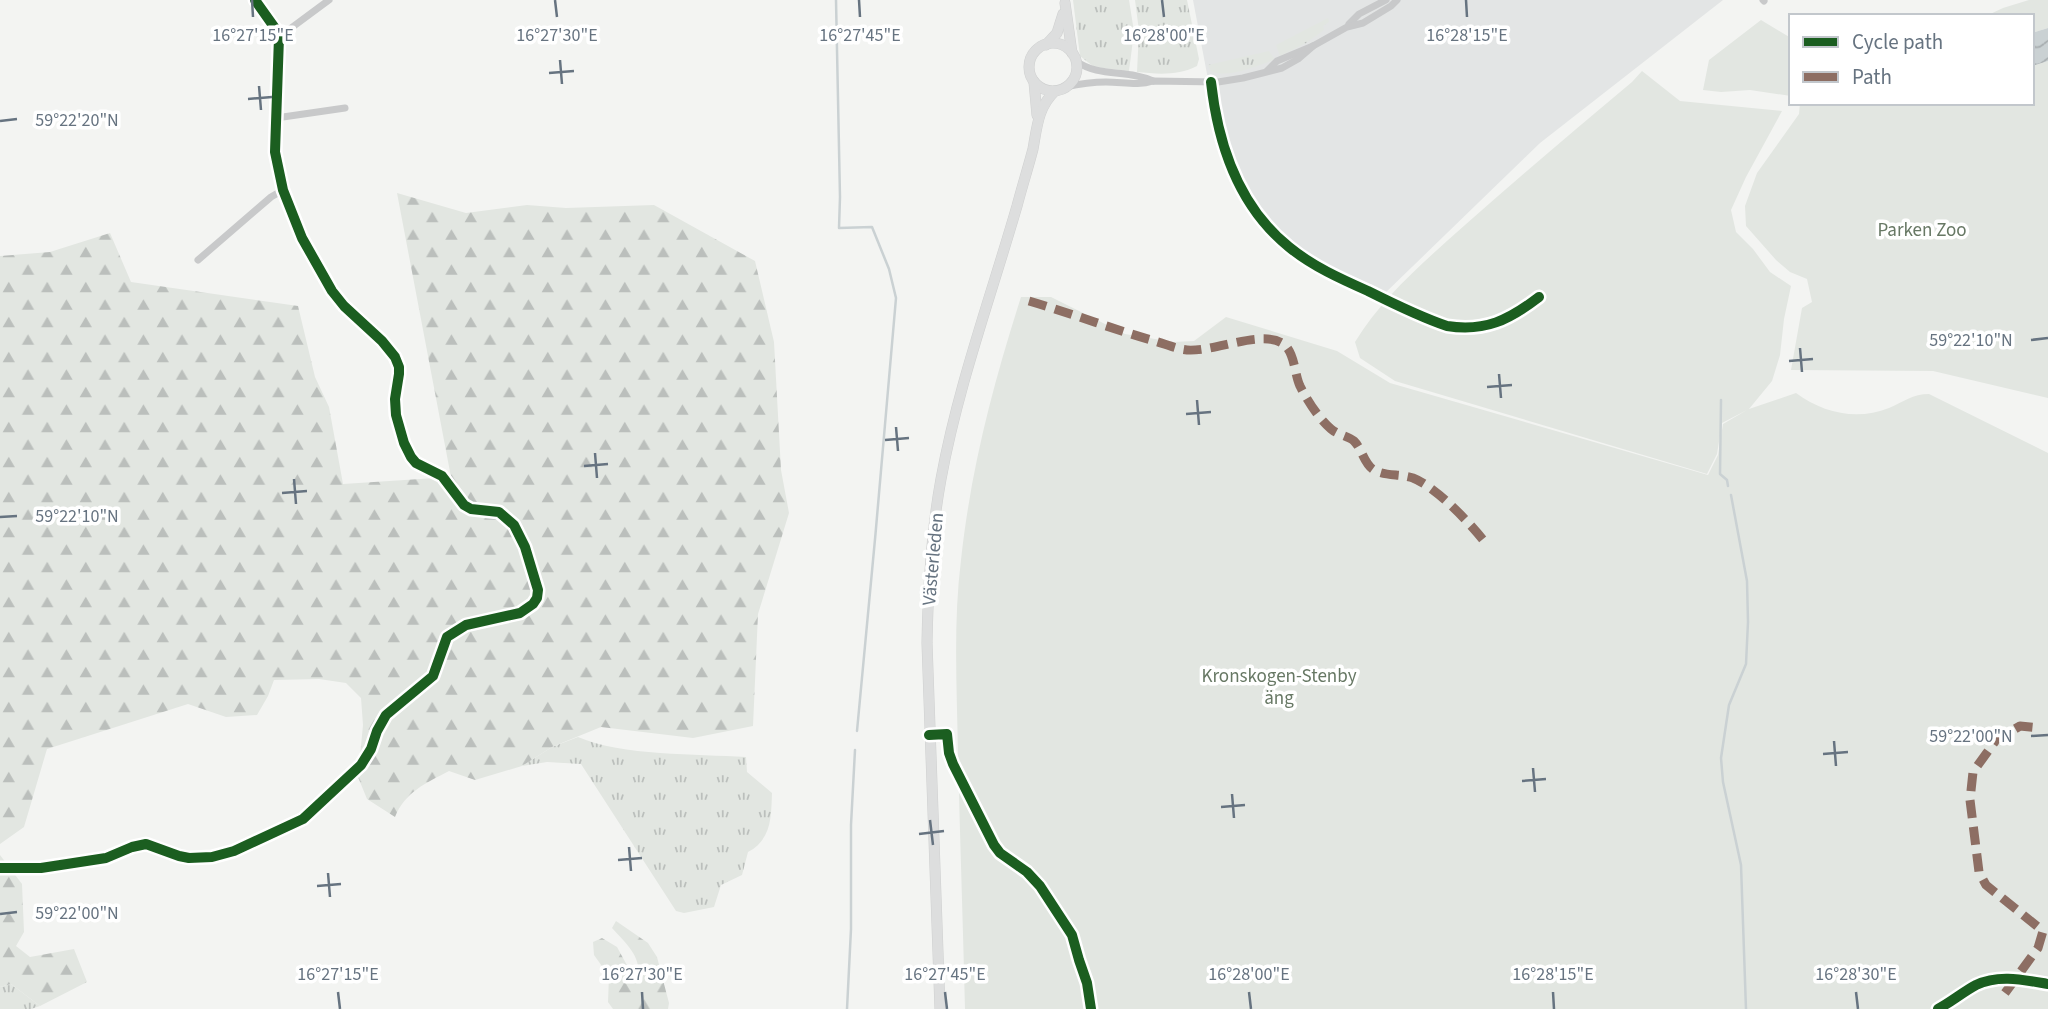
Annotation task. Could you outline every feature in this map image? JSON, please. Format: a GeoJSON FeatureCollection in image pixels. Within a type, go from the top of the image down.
{"type":"FeatureCollection","features":[{"type":"Feature","properties":{"kind":"main road"},"geometry":{"type":"LineString","coordinates":[[1065,1],[1075,76],[1060,89],[1043,89],[1034,81],[1030,71],[1031,60],[1037,50],[1058,33],[1065,1]]}},
{"type":"Feature","properties":{"kind":"main road"},"geometry":{"type":"LineString","coordinates":[[1046,45],[1062,46],[1074,57]]}},
{"type":"Feature","properties":{"kind":"main road","name":"Västerleden"},"geometry":{"type":"LineString","coordinates":[[1034,81],[1037,122]]}},
{"type":"Feature","properties":{"kind":"main road","name":"Västerleden"},"geometry":{"type":"LineString","coordinates":[[940,1009],[929,735],[928,605],[932,539],[941,478],[956,413],[1029,161],[1037,122],[1044,104],[1060,89]]}},
{"type":"Feature","properties":{"kind":"street"},"geometry":{"type":"LineString","coordinates":[[0,868],[41,868],[106,858],[139,845],[189,858],[212,856],[234,851],[303,819],[361,765],[386,715],[433,676],[447,637],[460,628],[520,613],[537,598],[538,590],[525,547],[514,525],[499,512],[471,509],[464,505],[442,476],[416,463],[410,455],[396,415],[399,367],[395,358],[382,341],[344,306],[332,291],[302,238],[283,190],[275,152],[279,37],[255,0]]}},
{"type":"Feature","properties":{"kind":"street"},"geometry":{"type":"LineString","coordinates":[[279,37],[329,0]]}},
{"type":"Feature","properties":{"kind":"street"},"geometry":{"type":"LineString","coordinates":[[1347,27],[1359,15],[1386,0]]}},
{"type":"Feature","properties":{"kind":"street"},"geometry":{"type":"LineString","coordinates":[[1060,89],[1083,83],[1211,82],[1243,78],[1282,68],[1313,46],[1347,27],[1363,23],[1397,0]]}},
{"type":"Feature","properties":{"kind":"street"},"geometry":{"type":"LineString","coordinates":[[1074,57],[1095,71],[1145,77],[1153,81]]}},
{"type":"Feature","properties":{"kind":"street"},"geometry":{"type":"LineString","coordinates":[[1211,82],[1222,140],[1237,183],[1265,225],[1301,256],[1359,287],[1447,326],[1460,328],[1492,325],[1521,311],[1539,297]]}},
{"type":"Feature","properties":{"kind":"street"},"geometry":{"type":"LineString","coordinates":[[276,118],[345,108]]}},
{"type":"Feature","properties":{"kind":"street"},"geometry":{"type":"LineString","coordinates":[[198,260],[283,190]]}},
{"type":"Feature","properties":{"kind":"street"},"geometry":{"type":"LineString","coordinates":[[929,735],[947,734],[953,764],[993,845],[1040,886],[1072,935],[1087,982],[1091,1009]]}},
{"type":"Feature","properties":{"kind":"shaded area"},"geometry":{"type":"Polygon","coordinates":[[[1193,0],[1723,0],[1540,143],[1381,297],[1302,258],[1241,195],[1221,148],[1193,0]]]}},
{"type":"Feature","properties":{"kind":"green space"},"geometry":{"type":"Polygon","coordinates":[[[1073,0],[1129,0],[1134,32],[1129,71],[1094,67],[1080,56],[1073,0]]]}},
{"type":"Feature","properties":{"kind":"green space"},"geometry":{"type":"Polygon","coordinates":[[[1135,0],[1187,0],[1199,59],[1197,66],[1175,73],[1137,72],[1139,31],[1135,0]]]}},
{"type":"Feature","properties":{"kind":"green space"},"geometry":{"type":"Polygon","coordinates":[[[2029,0],[2048,0],[2048,28],[2034,32],[2034,14],[1990,14],[2029,0]]]}},
{"type":"Feature","properties":{"kind":"green space"},"geometry":{"type":"Polygon","coordinates":[[[1328,18],[1329,22],[1323,26],[1324,30],[1280,56],[1276,45],[1328,18]]]}},
{"type":"Feature","properties":{"kind":"green space"},"geometry":{"type":"Polygon","coordinates":[[[1761,20],[1789,37],[1789,96],[1750,90],[1703,90],[1709,60],[1761,20]]]}},
{"type":"Feature","properties":{"kind":"green space"},"geometry":{"type":"Polygon","coordinates":[[[1269,51],[1273,60],[1242,71],[1217,73],[1211,71],[1208,65],[1269,51]]]}},
{"type":"Feature","properties":{"kind":"green space","name":"Parken Zoo"},"geometry":{"type":"Polygon","coordinates":[[[2048,61],[2048,398],[1933,371],[1791,370],[1802,308],[1812,302],[1807,279],[1790,272],[1776,260],[1746,226],[1745,206],[1757,173],[1799,114],[1800,105],[2034,105],[2034,65],[2048,61]]]}},
{"type":"Feature","properties":{"kind":"green space","name":"Kronskogen-Stenby äng"},"geometry":{"type":"Polygon","coordinates":[[[1642,71],[1680,101],[1782,111],[1731,210],[1736,232],[1770,272],[1791,286],[1780,355],[1772,381],[1749,409],[1796,393],[1829,410],[1865,414],[1929,394],[2048,453],[2048,1009],[965,1009],[956,682],[959,584],[965,526],[977,460],[992,395],[1021,297],[1051,297],[1125,334],[1173,342],[1194,341],[1226,317],[1337,351],[1390,383],[1708,475],[1718,455],[1723,424],[1747,410],[1722,423],[1717,454],[1707,474],[1395,381],[1360,358],[1355,342],[1379,309],[1420,265],[1642,71]]]}},
{"type":"Feature","properties":{"kind":"green space"},"geometry":{"type":"Polygon","coordinates":[[[397,193],[466,213],[527,205],[566,208],[654,205],[755,261],[774,342],[781,470],[789,513],[758,614],[753,726],[693,738],[601,727],[552,747],[522,766],[475,780],[449,771],[410,795],[395,817],[367,799],[358,777],[363,725],[361,698],[346,683],[319,679],[274,680],[257,715],[226,717],[188,704],[47,749],[24,827],[0,844],[0,256],[50,252],[110,233],[131,282],[298,306],[315,377],[329,407],[343,484],[451,477],[397,193]]]}},
{"type":"Feature","properties":{"kind":"green space"},"geometry":{"type":"Polygon","coordinates":[[[578,737],[638,751],[746,757],[747,772],[772,793],[769,827],[762,841],[748,852],[742,875],[721,885],[714,907],[684,913],[676,911],[581,764],[547,762],[522,766],[552,747],[578,737]]]}},
{"type":"Feature","properties":{"kind":"green space"},"geometry":{"type":"Polygon","coordinates":[[[0,855],[22,884],[24,932],[16,946],[30,957],[74,949],[87,982],[40,1006],[11,984],[0,987],[0,855]]]}},
{"type":"Feature","properties":{"kind":"green space"},"geometry":{"type":"Polygon","coordinates":[[[616,921],[648,943],[657,957],[669,1003],[668,1009],[613,1009],[608,1002],[609,976],[594,955],[593,942],[602,938],[617,947],[635,980],[639,978],[635,956],[612,928],[616,921]]]}},
{"type":"Feature","properties":{"kind":"green space"},"geometry":{"type":"Polygon","coordinates":[[[11,984],[40,1006],[31,1009],[0,1009],[0,987],[11,984]]]}},
{"type":"Feature","properties":{"kind":"water"},"geometry":{"type":"Polygon","coordinates":[[[2048,28],[2048,61],[2034,65],[2034,32],[2048,28]]]}},
{"type":"Feature","properties":{"kind":"waterway"},"geometry":{"type":"LineString","coordinates":[[836,0],[839,228],[872,227],[889,269],[896,298],[857,731]]}},
{"type":"Feature","properties":{"kind":"waterway"},"geometry":{"type":"LineString","coordinates":[[1721,400],[1720,474],[1727,480],[1728,486]]}},
{"type":"Feature","properties":{"kind":"waterway"},"geometry":{"type":"LineString","coordinates":[[1731,495],[1747,581],[1748,622],[1746,664],[1729,705],[1721,758],[1723,782],[1741,865],[1746,1009]]}},
{"type":"Feature","properties":{"kind":"waterway"},"geometry":{"type":"LineString","coordinates":[[847,1009],[855,750]]}},
{"type":"Feature","properties":{"kind":"marked path"},"geometry":{"type":"LineString","coordinates":[[1029,301],[1183,349],[1198,350],[1262,339],[1282,343],[1292,357],[1303,391],[1327,425],[1354,441],[1372,469],[1413,478],[1432,489],[1461,515],[1484,541]]}},
{"type":"Feature","properties":{"kind":"marked path"},"geometry":{"type":"LineString","coordinates":[[2005,993],[2038,948],[2043,931],[1986,885],[1979,872],[1970,800],[1973,772],[1996,740],[2020,726],[2040,728]]}},
{"type":"Feature","properties":{"kind":"cycle path"},"geometry":{"type":"LineString","coordinates":[[0,868],[41,868],[106,858],[146,844],[189,858],[212,857],[234,851],[303,819],[361,765],[386,715],[433,676],[447,637],[466,625],[520,613],[537,598],[538,590],[525,547],[514,525],[499,512],[471,509],[464,505],[442,476],[416,463],[411,457],[396,415],[399,367],[395,357],[332,291],[302,238],[283,190],[275,152],[279,37],[255,0]]}},
{"type":"Feature","properties":{"kind":"cycle path"},"geometry":{"type":"LineString","coordinates":[[1211,82],[1219,129],[1233,173],[1256,213],[1271,231],[1307,260],[1337,277],[1447,326],[1485,326],[1507,318],[1539,297]]}},
{"type":"Feature","properties":{"kind":"cycle path"},"geometry":{"type":"LineString","coordinates":[[929,735],[947,734],[953,764],[994,845],[1040,886],[1072,935],[1087,983],[1091,1009]]}},
{"type":"Feature","properties":{"kind":"cycle path"},"geometry":{"type":"LineString","coordinates":[[1938,1009],[1985,982],[2012,979],[2048,984]]}}]}
